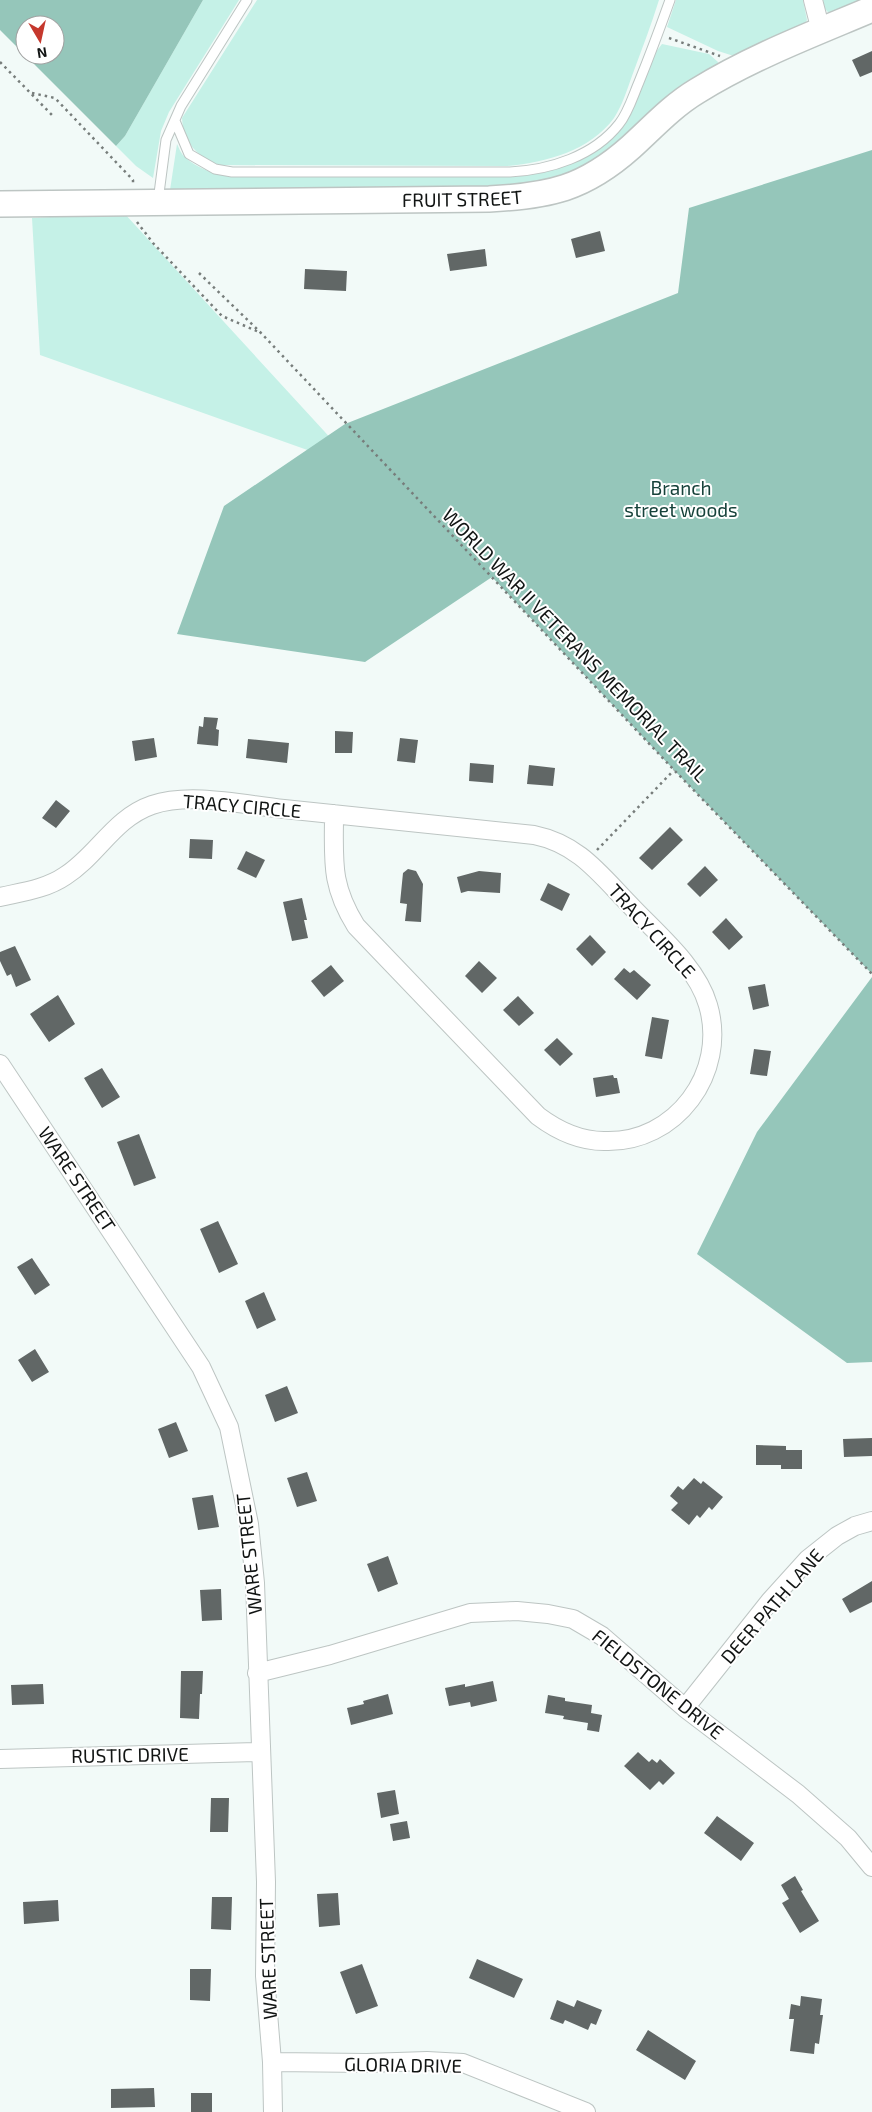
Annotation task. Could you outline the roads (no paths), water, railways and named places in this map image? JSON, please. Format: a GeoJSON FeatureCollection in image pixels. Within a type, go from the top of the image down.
{"type":"FeatureCollection","features":[{"type":"Feature","properties":{"kind":"street"},"geometry":{"type":"LineString","coordinates":[[813,0],[821,31]]}},
{"type":"Feature","properties":{"kind":"street","name":"FRUIT STREET"},"geometry":{"type":"LineString","coordinates":[[0,204],[146,201],[488,199],[527,197],[551,192],[571,186],[603,171],[687,96],[732,71],[872,9]]}},
{"type":"Feature","properties":{"kind":"street","name":"TRACY CIRCLE"},"geometry":{"type":"LineString","coordinates":[[0,897],[41,887],[64,877],[124,820],[151,805],[166,801],[199,800],[334,814],[534,835],[550,838],[564,844],[587,861],[695,976],[708,1002],[713,1031],[710,1060],[706,1073],[683,1110],[647,1134],[619,1141],[597,1141],[576,1137],[562,1132],[538,1116],[362,933],[343,905],[335,882],[334,814]]}},
{"type":"Feature","properties":{"kind":"street","name":"WARE STREET"},"geometry":{"type":"LineString","coordinates":[[0,1064],[201,1368],[229,1427],[249,1524],[255,1583],[266,1882],[265,1976],[272,2062],[273,2112]]}},
{"type":"Feature","properties":{"kind":"street","name":"DEER PATH LANE"},"geometry":{"type":"LineString","coordinates":[[685,1708],[770,1601],[808,1559],[837,1536],[855,1526],[872,1521]]}},
{"type":"Feature","properties":{"kind":"street","name":"FIELDSTONE DRIVE"},"geometry":{"type":"LineString","coordinates":[[258,1673],[338,1653],[470,1612],[517,1611],[573,1619],[602,1636],[685,1708],[812,1807],[848,1838],[872,1867]]}},
{"type":"Feature","properties":{"kind":"street","name":"RUSTIC DRIVE"},"geometry":{"type":"LineString","coordinates":[[0,1759],[260,1752]]}},
{"type":"Feature","properties":{"kind":"street","name":"GLORIA DRIVE"},"geometry":{"type":"LineString","coordinates":[[272,2062],[367,2064],[427,2061],[463,2063],[586,2112]]}},
{"type":"Feature","properties":{"kind":"lane"},"geometry":{"type":"LineString","coordinates":[[146,201],[166,140],[181,106],[247,0]]}},
{"type":"Feature","properties":{"kind":"lane"},"geometry":{"type":"LineString","coordinates":[[175,121],[189,154],[215,168],[232,172],[524,172],[562,162],[598,144],[610,135],[624,115],[670,0]]}},
{"type":"Feature","properties":{"kind":"park label","name":"Branch street woods"},"geometry":{"type":"Point","coordinates":[681,499]}}]}
